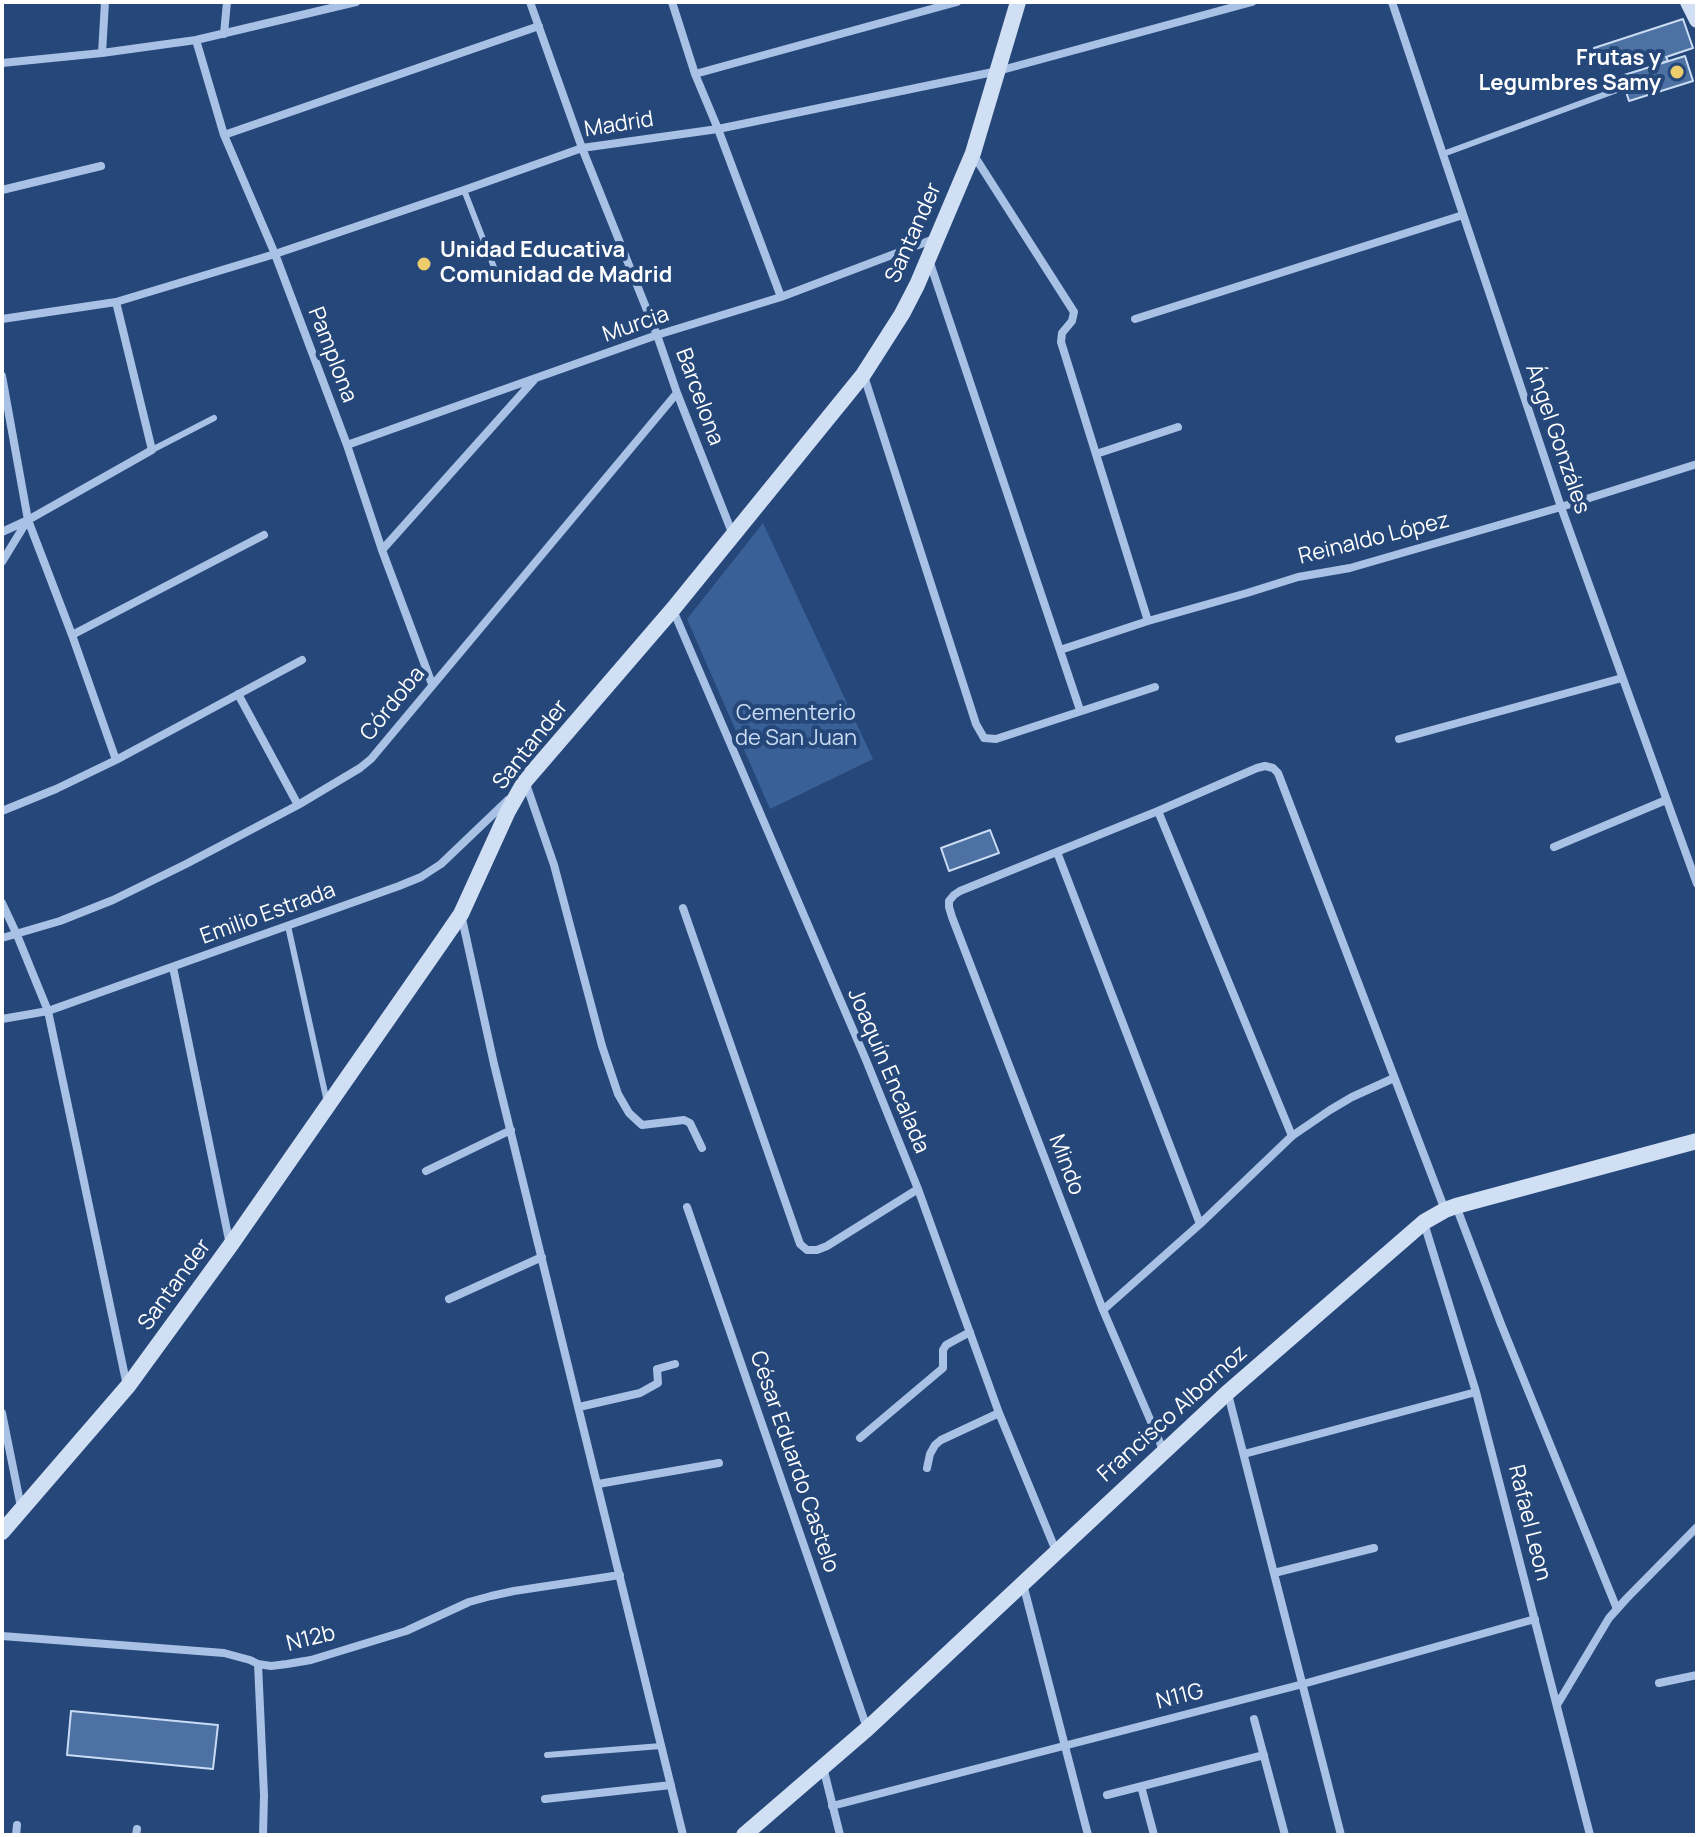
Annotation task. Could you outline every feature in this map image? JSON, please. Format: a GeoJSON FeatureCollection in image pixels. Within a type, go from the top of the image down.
{"type":"FeatureCollection","features":[{"type":"Feature","properties":{"kind":"street"},"geometry":{"type":"LineString","coordinates":[[102,53],[105,2]]}},
{"type":"Feature","properties":{"kind":"street"},"geometry":{"type":"LineString","coordinates":[[224,34],[227,2]]}},
{"type":"Feature","properties":{"kind":"street"},"geometry":{"type":"LineString","coordinates":[[2,63],[196,40],[356,2]]}},
{"type":"Feature","properties":{"kind":"street","name":"Barcelona"},"geometry":{"type":"LineString","coordinates":[[530,2],[582,148],[733,535]]}},
{"type":"Feature","properties":{"kind":"street"},"geometry":{"type":"LineString","coordinates":[[672,2],[695,74],[781,297]]}},
{"type":"Feature","properties":{"kind":"street"},"geometry":{"type":"LineString","coordinates":[[695,74],[957,2]]}},
{"type":"Feature","properties":{"kind":"street","name":"Santander"},"geometry":{"type":"LineString","coordinates":[[2,1532],[128,1386],[230,1246],[461,914],[521,786],[673,609],[863,375],[902,314],[929,259],[973,153],[1018,2]]}},
{"type":"Feature","properties":{"kind":"street","name":"Madrid"},"geometry":{"type":"LineString","coordinates":[[2,319],[116,302],[275,254],[582,148],[718,129],[998,71],[1252,2]]}},
{"type":"Feature","properties":{"kind":"street","name":"Ángel Gonzáles"},"geometry":{"type":"LineString","coordinates":[[1392,2],[1561,507],[1697,884]]}},
{"type":"Feature","properties":{"kind":"street"},"geometry":{"type":"LineString","coordinates":[[1688,2],[1697,20]]}},
{"type":"Feature","properties":{"kind":"street"},"geometry":{"type":"LineString","coordinates":[[224,135],[539,26]]}},
{"type":"Feature","properties":{"kind":"street","name":"Pamplona"},"geometry":{"type":"LineString","coordinates":[[196,40],[224,135],[275,254],[432,684]]}},
{"type":"Feature","properties":{"kind":"street"},"geometry":{"type":"LineString","coordinates":[[973,153],[1074,312],[1072,321],[1062,333],[1061,342],[1148,621]]}},
{"type":"Feature","properties":{"kind":"street"},"geometry":{"type":"LineString","coordinates":[[2,190],[101,166]]}},
{"type":"Feature","properties":{"kind":"street"},"geometry":{"type":"LineString","coordinates":[[1135,319],[1463,215]]}},
{"type":"Feature","properties":{"kind":"street","name":"Murcia"},"geometry":{"type":"LineString","coordinates":[[347,445],[657,335],[781,297],[936,238]]}},
{"type":"Feature","properties":{"kind":"street"},"geometry":{"type":"LineString","coordinates":[[929,259],[1080,710]]}},
{"type":"Feature","properties":{"kind":"street"},"geometry":{"type":"LineString","coordinates":[[2,532],[152,450],[116,302]]}},
{"type":"Feature","properties":{"kind":"street"},"geometry":{"type":"LineString","coordinates":[[863,375],[984,738],[996,739],[1155,687]]}},
{"type":"Feature","properties":{"kind":"street"},"geometry":{"type":"LineString","coordinates":[[2,376],[28,520],[116,760]]}},
{"type":"Feature","properties":{"kind":"street"},"geometry":{"type":"LineString","coordinates":[[382,550],[535,380]]}},
{"type":"Feature","properties":{"kind":"street","name":"Córdoba"},"geometry":{"type":"LineString","coordinates":[[2,938],[60,921],[113,900],[298,805],[371,759],[677,393]]}},
{"type":"Feature","properties":{"kind":"street"},"geometry":{"type":"LineString","coordinates":[[1096,454],[1178,427]]}},
{"type":"Feature","properties":{"kind":"street","name":"Reinaldo López"},"geometry":{"type":"LineString","coordinates":[[1060,650],[1298,577],[1350,568],[1697,464]]}},
{"type":"Feature","properties":{"kind":"street"},"geometry":{"type":"LineString","coordinates":[[2,562],[28,520]]}},
{"type":"Feature","properties":{"kind":"street"},"geometry":{"type":"LineString","coordinates":[[72,635],[264,535]]}},
{"type":"Feature","properties":{"kind":"street","name":"Joaquín Encalada"},"geometry":{"type":"LineString","coordinates":[[673,609],[866,1060],[918,1189],[999,1413],[1056,1551]]}},
{"type":"Feature","properties":{"kind":"street"},"geometry":{"type":"LineString","coordinates":[[2,811],[116,760],[302,660]]}},
{"type":"Feature","properties":{"kind":"street"},"geometry":{"type":"LineString","coordinates":[[1399,739],[1622,678]]}},
{"type":"Feature","properties":{"kind":"street"},"geometry":{"type":"LineString","coordinates":[[238,694],[298,805]]}},
{"type":"Feature","properties":{"kind":"street"},"geometry":{"type":"LineString","coordinates":[[1200,1224],[1057,852],[1265,766],[1278,773],[1394,1078],[1501,1324],[1617,1609]]}},
{"type":"Feature","properties":{"kind":"street"},"geometry":{"type":"LineString","coordinates":[[521,786],[554,865],[602,1046],[618,1094],[629,1113],[642,1125],[684,1120],[690,1123],[702,1148]]}},
{"type":"Feature","properties":{"kind":"street","name":"Emilio Estrada"},"geometry":{"type":"LineString","coordinates":[[2,1019],[48,1011],[421,877],[441,864],[521,786]]}},
{"type":"Feature","properties":{"kind":"street"},"geometry":{"type":"LineString","coordinates":[[1554,847],[1666,800]]}},
{"type":"Feature","properties":{"kind":"street"},"geometry":{"type":"LineString","coordinates":[[1158,811],[1292,1136]]}},
{"type":"Feature","properties":{"kind":"street","name":"Mindo"},"geometry":{"type":"LineString","coordinates":[[1057,852],[960,891],[949,901],[949,907],[1103,1310],[1164,1453]]}},
{"type":"Feature","properties":{"kind":"street"},"geometry":{"type":"LineString","coordinates":[[2,903],[48,1011],[128,1386]]}},
{"type":"Feature","properties":{"kind":"street"},"geometry":{"type":"LineString","coordinates":[[683,908],[800,1244],[807,1250],[827,1246],[918,1189]]}},
{"type":"Feature","properties":{"kind":"street"},"geometry":{"type":"LineString","coordinates":[[461,914],[683,1835]]}},
{"type":"Feature","properties":{"kind":"street"},"geometry":{"type":"LineString","coordinates":[[173,967],[230,1246]]}},
{"type":"Feature","properties":{"kind":"street"},"geometry":{"type":"LineString","coordinates":[[1103,1310],[1200,1224],[1292,1136],[1352,1097],[1394,1078]]}},
{"type":"Feature","properties":{"kind":"street"},"geometry":{"type":"LineString","coordinates":[[426,1171],[511,1130]]}},
{"type":"Feature","properties":{"kind":"street","name":"Francisco Albornoz"},"geometry":{"type":"LineString","coordinates":[[744,1835],[867,1729],[1227,1393],[1424,1222],[1450,1208],[1697,1141]]}},
{"type":"Feature","properties":{"kind":"street","name":"César Eduardo Castelo"},"geometry":{"type":"LineString","coordinates":[[687,1207],[867,1729]]}},
{"type":"Feature","properties":{"kind":"street","name":"Rafael Leon"},"geometry":{"type":"LineString","coordinates":[[1424,1222],[1476,1392],[1590,1835]]}},
{"type":"Feature","properties":{"kind":"street"},"geometry":{"type":"LineString","coordinates":[[449,1299],[542,1257]]}},
{"type":"Feature","properties":{"kind":"street"},"geometry":{"type":"LineString","coordinates":[[860,1438],[943,1368],[946,1345],[970,1332]]}},
{"type":"Feature","properties":{"kind":"street"},"geometry":{"type":"LineString","coordinates":[[579,1407],[640,1393],[658,1383],[657,1369],[675,1364]]}},
{"type":"Feature","properties":{"kind":"street"},"geometry":{"type":"LineString","coordinates":[[1244,1454],[1476,1392]]}},
{"type":"Feature","properties":{"kind":"street"},"geometry":{"type":"LineString","coordinates":[[1227,1393],[1341,1835]]}},
{"type":"Feature","properties":{"kind":"street"},"geometry":{"type":"LineString","coordinates":[[2,1413],[22,1511]]}},
{"type":"Feature","properties":{"kind":"street"},"geometry":{"type":"LineString","coordinates":[[927,1468],[930,1454],[941,1440],[999,1413]]}},
{"type":"Feature","properties":{"kind":"street"},"geometry":{"type":"LineString","coordinates":[[598,1484],[719,1463]]}},
{"type":"Feature","properties":{"kind":"street"},"geometry":{"type":"LineString","coordinates":[[1557,1705],[1609,1618],[1697,1527]]}},
{"type":"Feature","properties":{"kind":"street"},"geometry":{"type":"LineString","coordinates":[[1274,1573],[1374,1548]]}},
{"type":"Feature","properties":{"kind":"street","name":"N12b"},"geometry":{"type":"LineString","coordinates":[[2,1636],[224,1653],[271,1666],[311,1660],[406,1631],[469,1602],[491,1596],[620,1575]]}},
{"type":"Feature","properties":{"kind":"street"},"geometry":{"type":"LineString","coordinates":[[1023,1584],[1088,1835]]}},
{"type":"Feature","properties":{"kind":"street","name":"N11G"},"geometry":{"type":"LineString","coordinates":[[832,1806],[1303,1684],[1535,1619]]}},
{"type":"Feature","properties":{"kind":"street"},"geometry":{"type":"LineString","coordinates":[[258,1664],[263,1835]]}},
{"type":"Feature","properties":{"kind":"street"},"geometry":{"type":"LineString","coordinates":[[1659,1683],[1697,1675]]}},
{"type":"Feature","properties":{"kind":"street"},"geometry":{"type":"LineString","coordinates":[[1254,1719],[1285,1835]]}},
{"type":"Feature","properties":{"kind":"street"},"geometry":{"type":"LineString","coordinates":[[1107,1795],[1264,1755]]}},
{"type":"Feature","properties":{"kind":"street"},"geometry":{"type":"LineString","coordinates":[[823,1767],[840,1835]]}},
{"type":"Feature","properties":{"kind":"street"},"geometry":{"type":"LineString","coordinates":[[545,1799],[671,1785]]}},
{"type":"Feature","properties":{"kind":"street"},"geometry":{"type":"LineString","coordinates":[[1141,1786],[1154,1835]]}},
{"type":"Feature","properties":{"kind":"lane"},"geometry":{"type":"LineString","coordinates":[[1443,154],[1617,90]]}},
{"type":"Feature","properties":{"kind":"lane"},"geometry":{"type":"LineString","coordinates":[[464,190],[497,275]]}},
{"type":"Feature","properties":{"kind":"lane"},"geometry":{"type":"LineString","coordinates":[[152,450],[214,418]]}},
{"type":"Feature","properties":{"kind":"lane"},"geometry":{"type":"LineString","coordinates":[[288,926],[328,1105]]}},
{"type":"Feature","properties":{"kind":"lane"},"geometry":{"type":"LineString","coordinates":[[547,1755],[661,1746]]}},
{"type":"Feature","properties":{"kind":"green space","name":"Cementerio de San Juan"},"geometry":{"type":"Polygon","coordinates":[[[763,523],[873,759],[770,809],[687,619],[763,523]]]}},
{"type":"Feature","properties":{"kind":"building"},"geometry":{"type":"Polygon","coordinates":[[[1683,19],[1693,48],[1666,57],[1668,61],[1652,66],[1648,53],[1601,68],[1594,48],[1683,19]]]}},
{"type":"Feature","properties":{"kind":"building"},"geometry":{"type":"Polygon","coordinates":[[[1685,56],[1693,81],[1629,101],[1621,76],[1685,56]]]}},
{"type":"Feature","properties":{"kind":"building"},"geometry":{"type":"Polygon","coordinates":[[[990,830],[999,853],[949,871],[941,848],[990,830]]]}},
{"type":"Feature","properties":{"kind":"building"},"geometry":{"type":"Polygon","coordinates":[[[71,1711],[218,1725],[213,1769],[67,1755],[71,1711]]]}},
{"type":"Feature","properties":{"kind":"place","name":"Frutas y Legumbres Samy"},"geometry":{"type":"Point","coordinates":[1677,72]}},
{"type":"Feature","properties":{"kind":"place","name":"Unidad Educativa Comunidad de Madrid"},"geometry":{"type":"Point","coordinates":[424,264]}}]}
